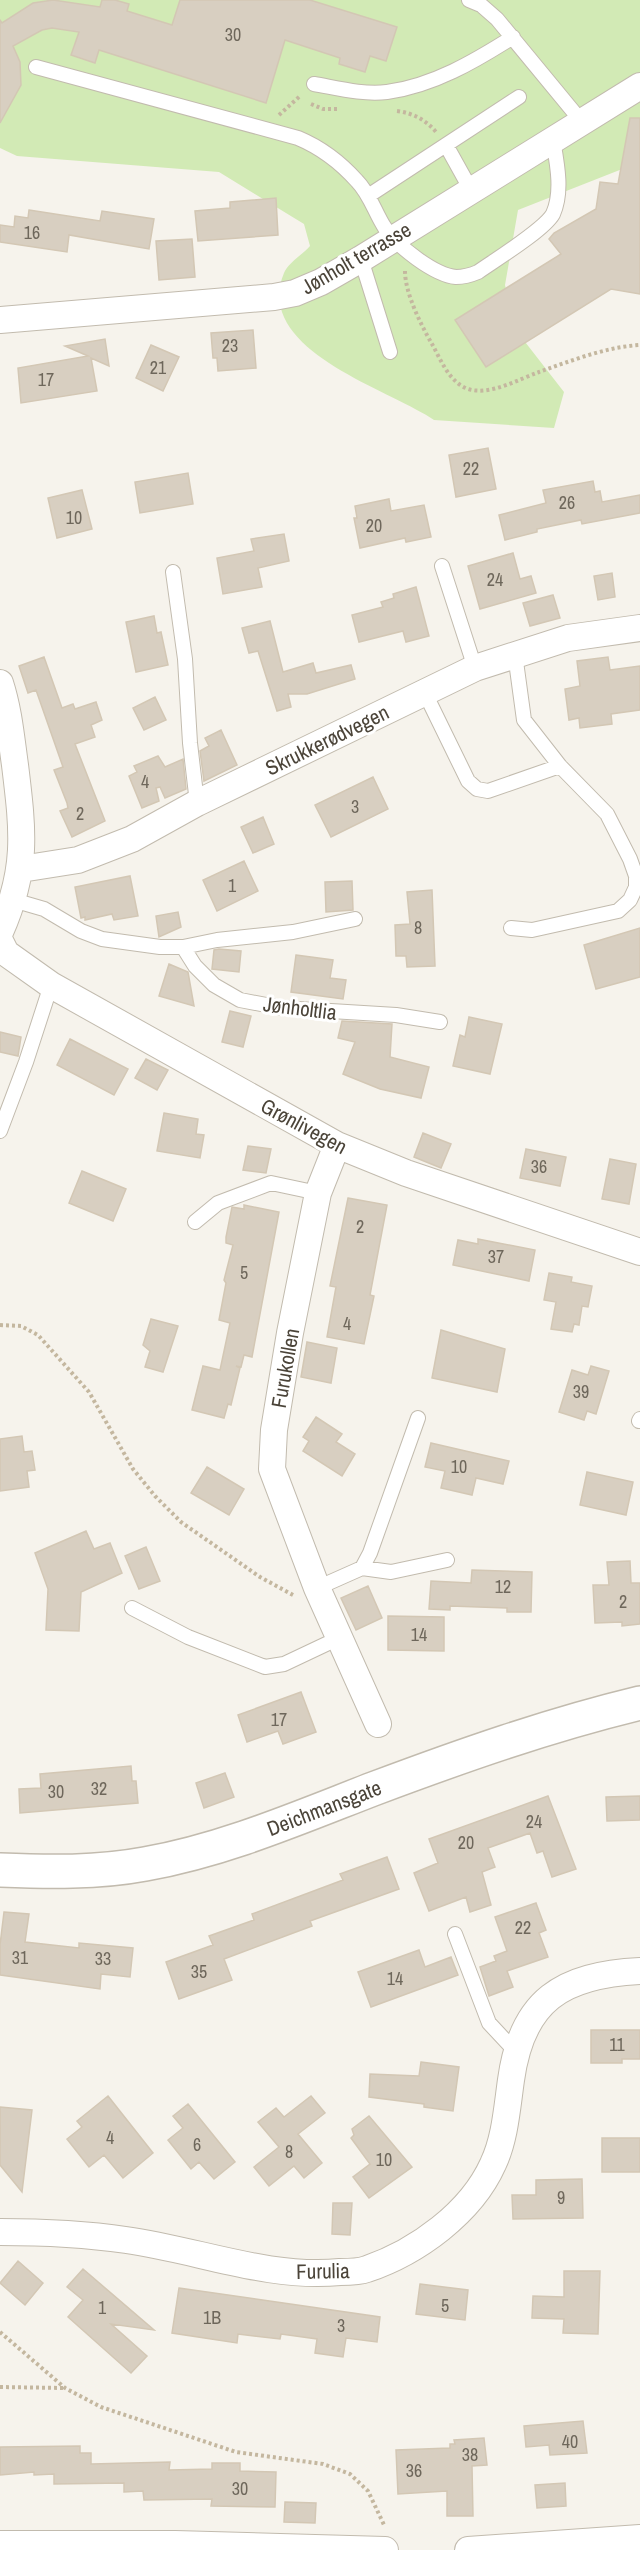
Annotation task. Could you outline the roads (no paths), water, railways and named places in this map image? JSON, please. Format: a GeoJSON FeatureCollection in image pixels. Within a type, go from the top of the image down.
{"type":"FeatureCollection","features":[{"type":"Feature","properties":{"kind":"street","name":"Jønholt terrasse"},"geometry":{"type":"LineString","coordinates":[[0,320],[274,297],[295,293],[321,282],[361,259],[399,244],[471,190],[640,86]]}},
{"type":"Feature","properties":{"kind":"street","name":"Skrukkerødvegen"},"geometry":{"type":"LineString","coordinates":[[21,869],[78,860],[132,839],[198,803],[475,668],[568,638],[640,628]]}},
{"type":"Feature","properties":{"kind":"street"},"geometry":{"type":"LineString","coordinates":[[0,683],[12,731],[20,798],[21,869],[13,900],[0,932]]}},
{"type":"Feature","properties":{"kind":"street","name":"Grønlivegen"},"geometry":{"type":"LineString","coordinates":[[0,940],[11,958],[51,985],[337,1145],[406,1173],[640,1252]]}},
{"type":"Feature","properties":{"kind":"street","name":"Furukollen"},"geometry":{"type":"LineString","coordinates":[[337,1145],[318,1193],[290,1333],[274,1430],[272,1469],[317,1588],[378,1724]]}},
{"type":"Feature","properties":{"kind":"street","name":"Deichmansgate"},"geometry":{"type":"LineString","coordinates":[[0,1870],[88,1871],[142,1865],[189,1856],[232,1843],[465,1755],[556,1725],[640,1703]]}},
{"type":"Feature","properties":{"kind":"street","name":"Furulia"},"geometry":{"type":"LineString","coordinates":[[0,2232],[48,2232],[126,2240],[265,2270],[316,2275],[364,2270],[393,2259],[452,2218],[474,2195],[494,2164],[505,2124],[516,2052],[526,2026],[541,2003],[569,1985],[615,1973],[640,1971]]}},
{"type":"Feature","properties":{"kind":"street"},"geometry":{"type":"LineString","coordinates":[[468,2550],[640,2538]]}},
{"type":"Feature","properties":{"kind":"street"},"geometry":{"type":"LineString","coordinates":[[0,2544],[386,2541]]}},
{"type":"Feature","properties":{"kind":"lane"},"geometry":{"type":"LineString","coordinates":[[469,0],[481,5],[497,18],[582,122]]}},
{"type":"Feature","properties":{"kind":"lane"},"geometry":{"type":"LineString","coordinates":[[314,84],[365,92],[386,92],[414,86],[471,63],[513,37]]}},
{"type":"Feature","properties":{"kind":"lane"},"geometry":{"type":"LineString","coordinates":[[36,67],[298,138],[332,156],[359,182],[399,244],[443,274],[467,276],[478,272],[542,226],[553,214],[558,176],[553,140]]}},
{"type":"Feature","properties":{"kind":"lane"},"geometry":{"type":"LineString","coordinates":[[368,195],[519,97]]}},
{"type":"Feature","properties":{"kind":"lane"},"geometry":{"type":"LineString","coordinates":[[446,145],[471,190]]}},
{"type":"Feature","properties":{"kind":"lane"},"geometry":{"type":"LineString","coordinates":[[361,259],[390,352]]}},
{"type":"Feature","properties":{"kind":"lane"},"geometry":{"type":"LineString","coordinates":[[442,566],[475,668]]}},
{"type":"Feature","properties":{"kind":"lane"},"geometry":{"type":"LineString","coordinates":[[173,572],[185,659],[190,743],[198,803]]}},
{"type":"Feature","properties":{"kind":"lane"},"geometry":{"type":"LineString","coordinates":[[511,928],[532,930],[618,911],[630,900],[636,887],[636,876],[630,859],[606,814],[560,766],[524,720],[515,654]]}},
{"type":"Feature","properties":{"kind":"lane"},"geometry":{"type":"LineString","coordinates":[[425,693],[468,781],[477,789],[488,791],[560,766]]}},
{"type":"Feature","properties":{"kind":"lane"},"geometry":{"type":"LineString","coordinates":[[13,900],[44,909],[81,931],[102,939],[160,947],[183,947],[217,940],[293,932],[355,919]]}},
{"type":"Feature","properties":{"kind":"lane","name":"Jønholtlia"},"geometry":{"type":"LineString","coordinates":[[183,947],[195,966],[214,985],[240,1000],[282,1008],[396,1015],[440,1022]]}},
{"type":"Feature","properties":{"kind":"lane"},"geometry":{"type":"LineString","coordinates":[[0,1131],[51,985]]}},
{"type":"Feature","properties":{"kind":"lane"},"geometry":{"type":"LineString","coordinates":[[195,1221],[218,1203],[271,1183],[318,1193]]}},
{"type":"Feature","properties":{"kind":"lane"},"geometry":{"type":"LineString","coordinates":[[362,1568],[370,1553],[418,1418]]}},
{"type":"Feature","properties":{"kind":"lane"},"geometry":{"type":"LineString","coordinates":[[317,1588],[362,1568],[391,1572],[447,1560]]}},
{"type":"Feature","properties":{"kind":"lane"},"geometry":{"type":"LineString","coordinates":[[132,1608],[188,1637],[265,1667],[284,1664],[339,1638]]}},
{"type":"Feature","properties":{"kind":"lane"},"geometry":{"type":"LineString","coordinates":[[455,1934],[489,2023],[516,2052]]}}]}
